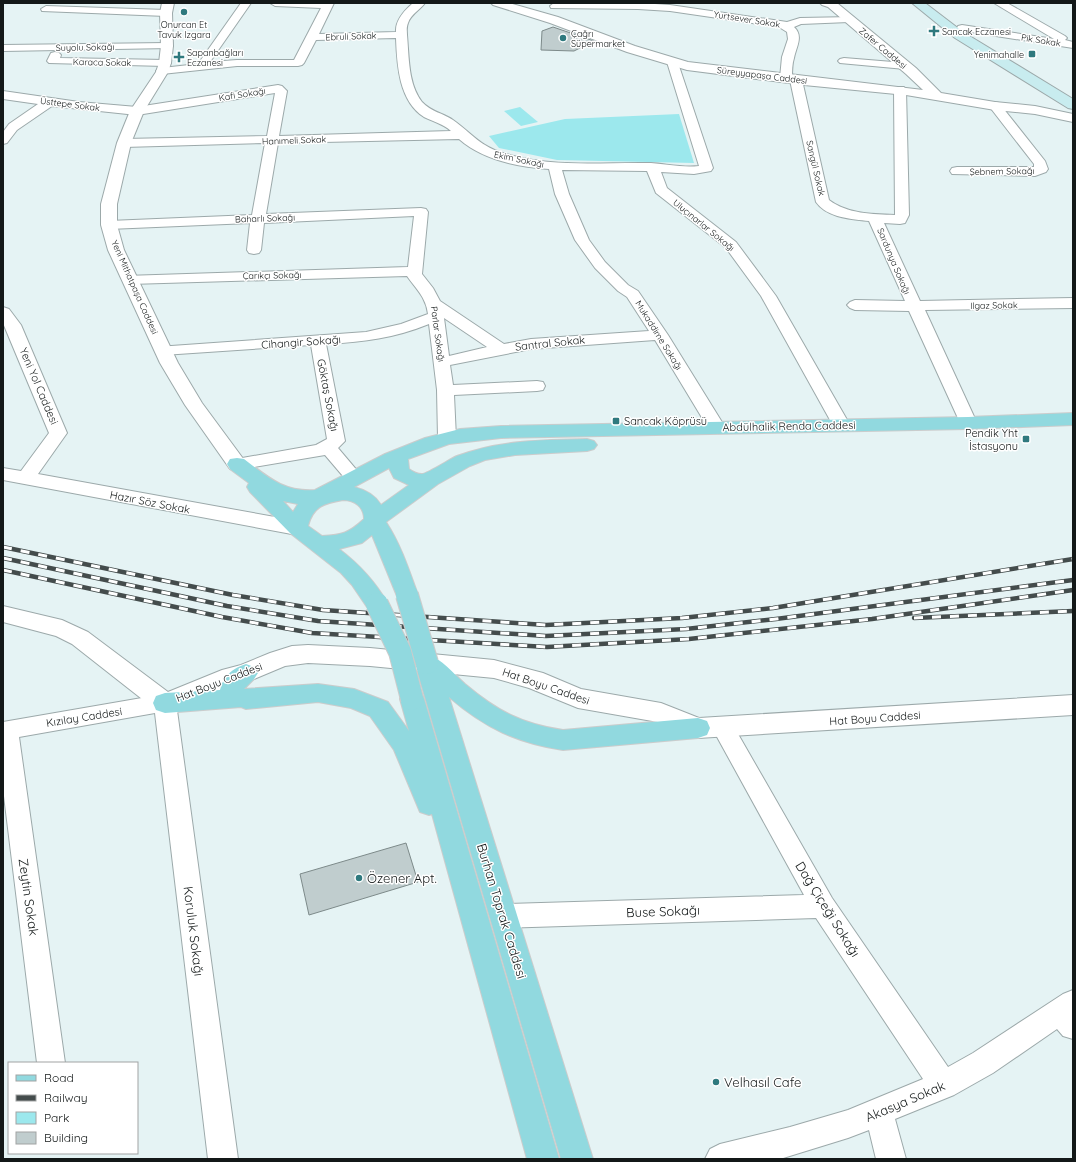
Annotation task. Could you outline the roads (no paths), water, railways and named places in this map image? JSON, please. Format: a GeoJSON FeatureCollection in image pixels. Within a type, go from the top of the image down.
{"type":"FeatureCollection","features":[{"type":"Feature","properties":{"kind":"main road"},"geometry":{"type":"LineString","coordinates":[[918,3],[959,35],[1073,105]]}},
{"type":"Feature","properties":{"kind":"main road"},"geometry":{"type":"LineString","coordinates":[[925,3],[962,28],[1069,89]]}},
{"type":"Feature","properties":{"kind":"main road","name":"Abdülhalik Renda Caddesi"},"geometry":{"type":"LineString","coordinates":[[297,528],[299,520],[305,509],[319,498],[354,478],[398,457],[427,444],[447,438],[500,432],[968,423],[1073,419]]}},
{"type":"Feature","properties":{"kind":"main road","name":"Abdülhalik Renda Caddesi"},"geometry":{"type":"LineString","coordinates":[[374,520],[448,468],[471,458],[526,447],[732,442],[794,426]]}},
{"type":"Feature","properties":{"kind":"main road"},"geometry":{"type":"LineString","coordinates":[[398,457],[398,470],[404,475],[415,480],[429,482]]}},
{"type":"Feature","properties":{"kind":"main road"},"geometry":{"type":"LineString","coordinates":[[237,464],[271,488],[285,495],[300,498],[319,498],[349,492],[358,494],[370,503],[375,514],[374,520],[368,528],[352,538],[336,543],[318,544]]}},
{"type":"Feature","properties":{"kind":"main road"},"geometry":{"type":"LineString","coordinates":[[237,464],[297,528],[349,568],[360,579],[377,604],[425,701]]}},
{"type":"Feature","properties":{"kind":"main road"},"geometry":{"type":"LineString","coordinates":[[374,520],[382,530],[407,595],[427,664],[471,703],[498,721],[542,738],[563,740],[698,728]]}},
{"type":"Feature","properties":{"kind":"main road","name":"Burhan Toprak Caddesi"},"geometry":{"type":"LineString","coordinates":[[427,664],[425,701],[472,913],[528,1100],[543,1159]]}},
{"type":"Feature","properties":{"kind":"main road"},"geometry":{"type":"LineString","coordinates":[[240,698],[233,696],[231,691],[232,686],[246,673]]}},
{"type":"Feature","properties":{"kind":"main road"},"geometry":{"type":"LineString","coordinates":[[165,703],[318,693],[354,698],[378,709],[405,745],[472,913]]}},
{"type":"Feature","properties":{"kind":"main road","name":"Burhan Toprak Caddesi"},"geometry":{"type":"LineString","coordinates":[[425,701],[504,916],[577,1159]]}},
{"type":"Feature","properties":{"kind":"street"},"geometry":{"type":"LineString","coordinates":[[202,66],[246,3]]}},
{"type":"Feature","properties":{"kind":"street"},"geometry":{"type":"LineString","coordinates":[[275,3],[329,4]]}},
{"type":"Feature","properties":{"kind":"street","name":"Ekim Sokağı"},"geometry":{"type":"LineString","coordinates":[[420,3],[407,14],[403,21],[402,35],[405,75],[407,82],[416,101],[425,111],[448,122],[474,145],[496,155],[523,161],[554,165],[652,167]]}},
{"type":"Feature","properties":{"kind":"street","name":"Süreyyapaşa Caddesi"},"geometry":{"type":"LineString","coordinates":[[497,3],[554,20],[631,49],[687,66],[791,79],[900,90],[995,106],[1035,110]]}},
{"type":"Feature","properties":{"kind":"street","name":"Zafer Caddesi"},"geometry":{"type":"LineString","coordinates":[[826,3],[832,5],[849,19],[905,66],[937,96]]}},
{"type":"Feature","properties":{"kind":"street"},"geometry":{"type":"LineString","coordinates":[[999,3],[1073,45]]}},
{"type":"Feature","properties":{"kind":"street","name":"Ebruli Sokak"},"geometry":{"type":"LineString","coordinates":[[329,4],[313,35],[322,37],[402,35]]}},
{"type":"Feature","properties":{"kind":"street"},"geometry":{"type":"LineString","coordinates":[[554,20],[555,4]]}},
{"type":"Feature","properties":{"kind":"street","name":"Yurtsever Sokak"},"geometry":{"type":"LineString","coordinates":[[555,4],[670,8],[706,12],[786,26],[792,30],[794,39],[788,57],[791,79]]}},
{"type":"Feature","properties":{"kind":"street"},"geometry":{"type":"LineString","coordinates":[[46,9],[167,8]]}},
{"type":"Feature","properties":{"kind":"street","name":"Yeni Mithatpaşa Caddesi"},"geometry":{"type":"LineString","coordinates":[[167,8],[167,46],[163,67],[137,111],[124,143],[109,204],[109,225],[116,250],[177,377],[194,405],[237,464]]}},
{"type":"Feature","properties":{"kind":"street"},"geometry":{"type":"LineString","coordinates":[[786,26],[800,21],[849,19]]}},
{"type":"Feature","properties":{"kind":"street","name":"Pik Sokak"},"geometry":{"type":"LineString","coordinates":[[962,28],[1073,45]]}},
{"type":"Feature","properties":{"kind":"street"},"geometry":{"type":"LineString","coordinates":[[163,67],[237,63],[298,63],[313,35]]}},
{"type":"Feature","properties":{"kind":"street","name":"Suyolu Sokağı"},"geometry":{"type":"LineString","coordinates":[[3,48],[167,46]]}},
{"type":"Feature","properties":{"kind":"street","name":"Karaca Sokak"},"geometry":{"type":"LineString","coordinates":[[56,48],[53,61],[163,67]]}},
{"type":"Feature","properties":{"kind":"street"},"geometry":{"type":"LineString","coordinates":[[844,61],[905,66]]}},
{"type":"Feature","properties":{"kind":"street"},"geometry":{"type":"LineString","coordinates":[[652,167],[693,170],[701,170],[706,168],[673,62]]}},
{"type":"Feature","properties":{"kind":"street","name":"Sarıgül Sokak"},"geometry":{"type":"LineString","coordinates":[[791,79],[823,202],[830,208],[839,212],[876,218]]}},
{"type":"Feature","properties":{"kind":"street","name":"Kafi Sokağı"},"geometry":{"type":"LineString","coordinates":[[137,111],[272,88],[281,91],[258,218],[254,250]]}},
{"type":"Feature","properties":{"kind":"street","name":"Sardunya Sokağı"},"geometry":{"type":"LineString","coordinates":[[900,90],[902,215],[900,220],[876,218],[914,306],[968,423]]}},
{"type":"Feature","properties":{"kind":"street","name":"Üsttepe Sokak"},"geometry":{"type":"LineString","coordinates":[[3,95],[79,106],[137,111]]}},
{"type":"Feature","properties":{"kind":"street"},"geometry":{"type":"LineString","coordinates":[[3,140],[13,127],[49,102]]}},
{"type":"Feature","properties":{"kind":"street","name":"Şebnem Sokağı"},"geometry":{"type":"LineString","coordinates":[[957,171],[1034,172],[1040,169],[1040,164],[995,106]]}},
{"type":"Feature","properties":{"kind":"street"},"geometry":{"type":"LineString","coordinates":[[1035,110],[1073,110]]}},
{"type":"Feature","properties":{"kind":"street"},"geometry":{"type":"LineString","coordinates":[[1035,110],[1073,118]]}},
{"type":"Feature","properties":{"kind":"street","name":"Hanımeli Sokak"},"geometry":{"type":"LineString","coordinates":[[124,143],[464,135]]}},
{"type":"Feature","properties":{"kind":"street","name":"Mukaddime Sokağı"},"geometry":{"type":"LineString","coordinates":[[554,165],[562,194],[582,240],[600,265],[623,288],[633,294],[660,335],[716,428]]}},
{"type":"Feature","properties":{"kind":"street","name":"Uluçınarlar Sokağı"},"geometry":{"type":"LineString","coordinates":[[652,167],[661,190],[731,245],[740,255],[768,296],[841,425]]}},
{"type":"Feature","properties":{"kind":"street","name":"Baharlı Sokağı"},"geometry":{"type":"LineString","coordinates":[[109,225],[421,212],[415,271]]}},
{"type":"Feature","properties":{"kind":"street","name":"Çarıkçı Sokağı"},"geometry":{"type":"LineString","coordinates":[[130,279],[415,271]]}},
{"type":"Feature","properties":{"kind":"street","name":"Parlar Sokağı"},"geometry":{"type":"LineString","coordinates":[[415,271],[414,275],[428,291],[435,310],[445,390],[447,438]]}},
{"type":"Feature","properties":{"kind":"street","name":"Ilgaz Sokak"},"geometry":{"type":"LineString","coordinates":[[855,305],[914,306],[1073,303]]}},
{"type":"Feature","properties":{"kind":"street"},"geometry":{"type":"LineString","coordinates":[[435,310],[501,349]]}},
{"type":"Feature","properties":{"kind":"street","name":"Cihangir Sokağı"},"geometry":{"type":"LineString","coordinates":[[163,350],[318,342],[366,337],[406,328],[435,310]]}},
{"type":"Feature","properties":{"kind":"street","name":"Yeni Yol Caddesi"},"geometry":{"type":"LineString","coordinates":[[6,321],[58,433],[26,478]]}},
{"type":"Feature","properties":{"kind":"street","name":"Santral Sokak"},"geometry":{"type":"LineString","coordinates":[[442,362],[501,349],[550,342],[660,335]]}},
{"type":"Feature","properties":{"kind":"street","name":"Göktaş Sokağı"},"geometry":{"type":"LineString","coordinates":[[237,464],[320,450],[336,441],[318,342]]}},
{"type":"Feature","properties":{"kind":"street"},"geometry":{"type":"LineString","coordinates":[[445,390],[537,386]]}},
{"type":"Feature","properties":{"kind":"street"},"geometry":{"type":"LineString","coordinates":[[327,446],[354,478]]}},
{"type":"Feature","properties":{"kind":"street","name":"Hazır Söz Sokak"},"geometry":{"type":"LineString","coordinates":[[3,474],[297,528]]}},
{"type":"Feature","properties":{"kind":"street","name":"Hat Boyu Caddesi"},"geometry":{"type":"LineString","coordinates":[[3,614],[62,629],[80,638],[165,703],[230,677],[246,673],[278,659],[292,655],[308,654],[370,657],[494,669],[535,680],[578,698],[661,713],[698,728],[1073,705]]}},
{"type":"Feature","properties":{"kind":"street","name":"Kızılay Caddesi"},"geometry":{"type":"LineString","coordinates":[[5,731],[165,703]]}},
{"type":"Feature","properties":{"kind":"street","name":"Koruluk Sokağı"},"geometry":{"type":"LineString","coordinates":[[165,703],[223,1159]]}},
{"type":"Feature","properties":{"kind":"street","name":"Dağ Çiçeği Sokağı"},"geometry":{"type":"LineString","coordinates":[[722,726],[822,906],[944,1085]]}},
{"type":"Feature","properties":{"kind":"street","name":"Zeytin Sokak"},"geometry":{"type":"LineString","coordinates":[[5,731],[51,1062]]}},
{"type":"Feature","properties":{"kind":"street","name":"Buse Sokağı"},"geometry":{"type":"LineString","coordinates":[[504,916],[822,906]]}},
{"type":"Feature","properties":{"kind":"street","name":"Akasya Sokak"},"geometry":{"type":"LineString","coordinates":[[720,1159],[790,1142],[879,1113],[944,1085],[1069,1014]]}},
{"type":"Feature","properties":{"kind":"street"},"geometry":{"type":"LineString","coordinates":[[879,1113],[891,1159]]}},
{"type":"Feature","properties":{"kind":"railway"},"geometry":{"type":"LineString","coordinates":[[3,547],[233,595],[323,610],[546,625],[682,618],[773,608],[1073,559]]}},
{"type":"Feature","properties":{"kind":"railway"},"geometry":{"type":"LineString","coordinates":[[3,558],[227,606],[318,621],[546,636],[686,629],[776,619],[1073,580]]}},
{"type":"Feature","properties":{"kind":"railway"},"geometry":{"type":"LineString","coordinates":[[3,570],[222,617],[312,633],[547,647],[689,639],[872,619],[1073,590]]}},
{"type":"Feature","properties":{"kind":"railway"},"geometry":{"type":"LineString","coordinates":[[914,618],[1073,611]]}},
{"type":"Feature","properties":{"kind":"place","name":"Onurcan Et Tavuk Izgara"},"geometry":{"type":"Point","coordinates":[184,12]}},
{"type":"Feature","properties":{"kind":"place","name":"Sancak Eczanesi"},"geometry":{"type":"Point","coordinates":[934,31]}},
{"type":"Feature","properties":{"kind":"place","name":"Çağrı Süpermarket"},"geometry":{"type":"Point","coordinates":[563,38]}},
{"type":"Feature","properties":{"kind":"place","name":"Yenimahalle"},"geometry":{"type":"Point","coordinates":[1032,54]}},
{"type":"Feature","properties":{"kind":"place","name":"Sapanbağları Eczanesi"},"geometry":{"type":"Point","coordinates":[179,57]}},
{"type":"Feature","properties":{"kind":"place","name":"Sancak Köprüsü"},"geometry":{"type":"Point","coordinates":[616,421]}},
{"type":"Feature","properties":{"kind":"place","name":"Pendik Yht İstasyonu"},"geometry":{"type":"Point","coordinates":[1026,439]}},
{"type":"Feature","properties":{"kind":"place","name":"Özener Apt."},"geometry":{"type":"Point","coordinates":[359,878]}},
{"type":"Feature","properties":{"kind":"place","name":"Velhasıl Cafe"},"geometry":{"type":"Point","coordinates":[716,1082]}}]}
